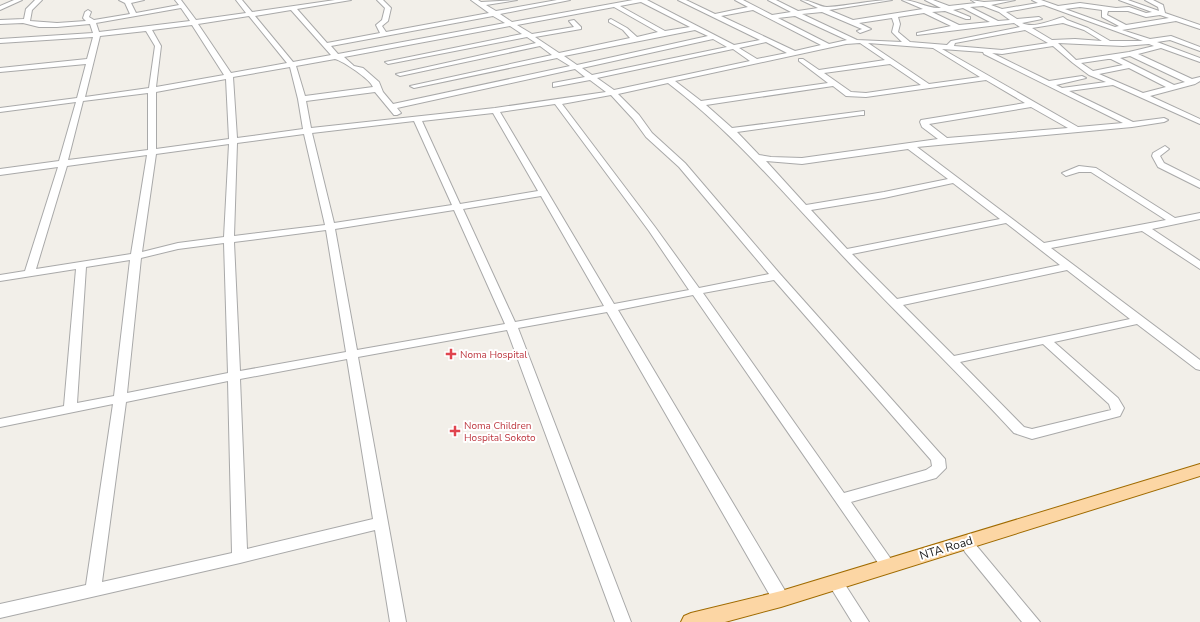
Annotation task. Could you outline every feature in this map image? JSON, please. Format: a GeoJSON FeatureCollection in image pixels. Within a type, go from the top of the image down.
{"type":"FeatureCollection","features":[{"type":"Feature","properties":{"kind":"main road","name":"NTA Road"},"geometry":{"type":"LineString","coordinates":[[691,622],[781,599],[1200,470]]}},
{"type":"Feature","properties":{"kind":"main road","name":"NTA Road"},"geometry":{"type":"LineString","coordinates":[[725,622],[1200,479]]}},
{"type":"Feature","properties":{"kind":"street"},"geometry":{"type":"LineString","coordinates":[[0,8],[19,0]]}},
{"type":"Feature","properties":{"kind":"street"},"geometry":{"type":"LineString","coordinates":[[26,22],[28,20],[27,13],[29,9],[39,0]]}},
{"type":"Feature","properties":{"kind":"street"},"geometry":{"type":"LineString","coordinates":[[124,1],[141,0]]}},
{"type":"Feature","properties":{"kind":"street"},"geometry":{"type":"LineString","coordinates":[[178,0],[229,76],[233,141],[229,239],[240,557]]}},
{"type":"Feature","properties":{"kind":"street"},"geometry":{"type":"LineString","coordinates":[[239,0],[293,66],[302,99],[307,131],[330,227],[398,622]]}},
{"type":"Feature","properties":{"kind":"street"},"geometry":{"type":"LineString","coordinates":[[302,0],[308,6]]}},
{"type":"Feature","properties":{"kind":"street"},"geometry":{"type":"LineString","coordinates":[[0,41],[98,36],[149,30],[348,0]]}},
{"type":"Feature","properties":{"kind":"street"},"geometry":{"type":"LineString","coordinates":[[380,0],[388,8],[385,21],[379,24],[379,27],[385,34]]}},
{"type":"Feature","properties":{"kind":"street"},"geometry":{"type":"LineString","coordinates":[[477,2],[514,0]]}},
{"type":"Feature","properties":{"kind":"street"},"geometry":{"type":"LineString","coordinates":[[325,45],[567,0]]}},
{"type":"Feature","properties":{"kind":"street"},"geometry":{"type":"LineString","coordinates":[[0,110],[80,101],[293,66],[643,0],[735,48],[757,62]]}},
{"type":"Feature","properties":{"kind":"street"},"geometry":{"type":"LineString","coordinates":[[681,0],[794,53]]}},
{"type":"Feature","properties":{"kind":"street"},"geometry":{"type":"LineString","coordinates":[[738,0],[828,46]]}},
{"type":"Feature","properties":{"kind":"street"},"geometry":{"type":"LineString","coordinates":[[771,0],[825,28],[841,33],[858,41],[927,86]]}},
{"type":"Feature","properties":{"kind":"street"},"geometry":{"type":"LineString","coordinates":[[804,0],[868,30],[860,31]]}},
{"type":"Feature","properties":{"kind":"street"},"geometry":{"type":"LineString","coordinates":[[818,0],[836,8]]}},
{"type":"Feature","properties":{"kind":"street"},"geometry":{"type":"LineString","coordinates":[[847,0],[875,18]]}},
{"type":"Feature","properties":{"kind":"street"},"geometry":{"type":"LineString","coordinates":[[772,17],[889,0]]}},
{"type":"Feature","properties":{"kind":"street"},"geometry":{"type":"LineString","coordinates":[[905,0],[978,36]]}},
{"type":"Feature","properties":{"kind":"street"},"geometry":{"type":"LineString","coordinates":[[928,0],[968,18]]}},
{"type":"Feature","properties":{"kind":"street"},"geometry":{"type":"LineString","coordinates":[[951,0],[996,23]]}},
{"type":"Feature","properties":{"kind":"street"},"geometry":{"type":"LineString","coordinates":[[974,0],[1000,11],[1053,43],[1075,62],[1092,72],[1181,115],[1200,122]]}},
{"type":"Feature","properties":{"kind":"street"},"geometry":{"type":"LineString","coordinates":[[853,22],[894,15],[1012,0]]}},
{"type":"Feature","properties":{"kind":"street"},"geometry":{"type":"LineString","coordinates":[[1034,0],[1200,60]]}},
{"type":"Feature","properties":{"kind":"street"},"geometry":{"type":"LineString","coordinates":[[1000,11],[1056,0]]}},
{"type":"Feature","properties":{"kind":"street"},"geometry":{"type":"LineString","coordinates":[[1088,0],[1105,9]]}},
{"type":"Feature","properties":{"kind":"street"},"geometry":{"type":"LineString","coordinates":[[1122,0],[1200,27]]}},
{"type":"Feature","properties":{"kind":"street"},"geometry":{"type":"LineString","coordinates":[[1148,0],[1161,6],[1162,13]]}},
{"type":"Feature","properties":{"kind":"street"},"geometry":{"type":"LineString","coordinates":[[124,1],[133,14]]}},
{"type":"Feature","properties":{"kind":"street"},"geometry":{"type":"LineString","coordinates":[[477,2],[513,24],[613,93],[636,117],[649,135],[682,165],[776,276],[938,459],[939,468],[931,474],[842,499]]}},
{"type":"Feature","properties":{"kind":"street"},"geometry":{"type":"LineString","coordinates":[[614,5],[664,33]]}},
{"type":"Feature","properties":{"kind":"street"},"geometry":{"type":"LineString","coordinates":[[1058,8],[1080,5],[1105,9],[1129,9],[1146,15],[1162,13]]}},
{"type":"Feature","properties":{"kind":"street"},"geometry":{"type":"LineString","coordinates":[[0,22],[50,24],[92,21],[182,6]]}},
{"type":"Feature","properties":{"kind":"street"},"geometry":{"type":"LineString","coordinates":[[292,8],[337,57],[344,59],[352,67],[360,70],[376,84],[377,89],[403,119]]}},
{"type":"Feature","properties":{"kind":"street"},"geometry":{"type":"LineString","coordinates":[[714,16],[753,8]]}},
{"type":"Feature","properties":{"kind":"street"},"geometry":{"type":"LineString","coordinates":[[865,12],[902,8]]}},
{"type":"Feature","properties":{"kind":"street"},"geometry":{"type":"LineString","coordinates":[[1105,9],[1104,16],[1125,27]]}},
{"type":"Feature","properties":{"kind":"street"},"geometry":{"type":"LineString","coordinates":[[1067,11],[1068,16],[1060,20],[1086,29],[1110,43]]}},
{"type":"Feature","properties":{"kind":"street"},"geometry":{"type":"LineString","coordinates":[[30,272],[63,164],[98,36],[92,21],[86,18],[88,12]]}},
{"type":"Feature","properties":{"kind":"street"},"geometry":{"type":"LineString","coordinates":[[894,15],[898,21],[896,32],[908,44]]}},
{"type":"Feature","properties":{"kind":"street"},"geometry":{"type":"LineString","coordinates":[[919,34],[958,27],[1039,19]]}},
{"type":"Feature","properties":{"kind":"street"},"geometry":{"type":"LineString","coordinates":[[1113,29],[1177,19]]}},
{"type":"Feature","properties":{"kind":"street"},"geometry":{"type":"LineString","coordinates":[[611,20],[625,29],[635,39]]}},
{"type":"Feature","properties":{"kind":"street"},"geometry":{"type":"LineString","coordinates":[[388,62],[579,28],[572,21]]}},
{"type":"Feature","properties":{"kind":"street"},"geometry":{"type":"LineString","coordinates":[[949,48],[953,42],[999,31],[1028,29],[1064,21]]}},
{"type":"Feature","properties":{"kind":"street"},"geometry":{"type":"LineString","coordinates":[[414,86],[664,33],[696,28]]}},
{"type":"Feature","properties":{"kind":"street"},"geometry":{"type":"LineString","coordinates":[[802,32],[825,28]]}},
{"type":"Feature","properties":{"kind":"street"},"geometry":{"type":"LineString","coordinates":[[93,591],[120,399],[136,256],[152,152],[152,90],[158,46],[149,30]]}},
{"type":"Feature","properties":{"kind":"street"},"geometry":{"type":"LineString","coordinates":[[392,107],[714,37]]}},
{"type":"Feature","properties":{"kind":"street"},"geometry":{"type":"LineString","coordinates":[[0,172],[307,131],[557,102],[613,93],[794,53],[858,41],[1007,52],[1076,40],[1130,44],[1171,38],[1200,49]]}},
{"type":"Feature","properties":{"kind":"street"},"geometry":{"type":"LineString","coordinates":[[556,86],[767,40]]}},
{"type":"Feature","properties":{"kind":"street"},"geometry":{"type":"LineString","coordinates":[[400,74],[542,44]]}},
{"type":"Feature","properties":{"kind":"street"},"geometry":{"type":"LineString","coordinates":[[1187,44],[1200,44]]}},
{"type":"Feature","properties":{"kind":"street"},"geometry":{"type":"LineString","coordinates":[[936,46],[937,49],[947,56],[1077,130]]}},
{"type":"Feature","properties":{"kind":"street"},"geometry":{"type":"LineString","coordinates":[[1075,62],[1132,54],[1161,46]]}},
{"type":"Feature","properties":{"kind":"street"},"geometry":{"type":"LineString","coordinates":[[376,50],[400,74],[429,99]]}},
{"type":"Feature","properties":{"kind":"street"},"geometry":{"type":"LineString","coordinates":[[984,51],[1047,84],[1132,125]]}},
{"type":"Feature","properties":{"kind":"street"},"geometry":{"type":"LineString","coordinates":[[1132,54],[1200,87]]}},
{"type":"Feature","properties":{"kind":"street"},"geometry":{"type":"LineString","coordinates":[[1111,56],[1173,88]]}},
{"type":"Feature","properties":{"kind":"street"},"geometry":{"type":"LineString","coordinates":[[801,60],[849,94],[858,95],[987,78]]}},
{"type":"Feature","properties":{"kind":"street"},"geometry":{"type":"LineString","coordinates":[[0,70],[91,61]]}},
{"type":"Feature","properties":{"kind":"street"},"geometry":{"type":"LineString","coordinates":[[817,72],[889,62]]}},
{"type":"Feature","properties":{"kind":"street"},"geometry":{"type":"LineString","coordinates":[[1092,72],[1128,66]]}},
{"type":"Feature","properties":{"kind":"street"},"geometry":{"type":"LineString","coordinates":[[1047,84],[1082,78]]}},
{"type":"Feature","properties":{"kind":"street"},"geometry":{"type":"LineString","coordinates":[[1142,96],[1200,79]]}},
{"type":"Feature","properties":{"kind":"street"},"geometry":{"type":"LineString","coordinates":[[669,80],[701,104],[730,131],[1019,430],[1032,434],[1116,413],[1118,408],[1114,401],[1045,340]]}},
{"type":"Feature","properties":{"kind":"street"},"geometry":{"type":"LineString","coordinates":[[1062,90],[1115,83]]}},
{"type":"Feature","properties":{"kind":"street"},"geometry":{"type":"LineString","coordinates":[[701,104],[835,84]]}},
{"type":"Feature","properties":{"kind":"street"},"geometry":{"type":"LineString","coordinates":[[302,99],[377,89]]}},
{"type":"Feature","properties":{"kind":"street"},"geometry":{"type":"LineString","coordinates":[[557,102],[648,224],[888,566]]}},
{"type":"Feature","properties":{"kind":"street"},"geometry":{"type":"LineString","coordinates":[[945,141],[925,125],[924,122],[1033,104]]}},
{"type":"Feature","properties":{"kind":"street"},"geometry":{"type":"LineString","coordinates":[[495,110],[781,599]]}},
{"type":"Feature","properties":{"kind":"street"},"geometry":{"type":"LineString","coordinates":[[730,131],[862,113]]}},
{"type":"Feature","properties":{"kind":"street"},"geometry":{"type":"LineString","coordinates":[[1181,115],[1200,113]]}},
{"type":"Feature","properties":{"kind":"street"},"geometry":{"type":"LineString","coordinates":[[417,119],[511,326],[623,622]]}},
{"type":"Feature","properties":{"kind":"street"},"geometry":{"type":"LineString","coordinates":[[754,156],[771,160],[802,161],[945,141],[1132,125],[1164,120]]}},
{"type":"Feature","properties":{"kind":"street"},"geometry":{"type":"LineString","coordinates":[[909,146],[1070,266],[1200,366]]}},
{"type":"Feature","properties":{"kind":"street"},"geometry":{"type":"LineString","coordinates":[[1165,149],[1157,153],[1156,156],[1161,164],[1200,185]]}},
{"type":"Feature","properties":{"kind":"street"},"geometry":{"type":"LineString","coordinates":[[1066,173],[1079,170],[1093,170],[1173,221]]}},
{"type":"Feature","properties":{"kind":"street"},"geometry":{"type":"LineString","coordinates":[[804,208],[884,195],[954,180]]}},
{"type":"Feature","properties":{"kind":"street"},"geometry":{"type":"LineString","coordinates":[[0,278],[136,256],[178,246],[330,227],[458,208],[544,193]]}},
{"type":"Feature","properties":{"kind":"street"},"geometry":{"type":"LineString","coordinates":[[1043,246],[1144,228],[1200,216]]}},
{"type":"Feature","properties":{"kind":"street"},"geometry":{"type":"LineString","coordinates":[[846,252],[1009,220]]}},
{"type":"Feature","properties":{"kind":"street"},"geometry":{"type":"LineString","coordinates":[[1144,228],[1200,266]]}},
{"type":"Feature","properties":{"kind":"street"},"geometry":{"type":"LineString","coordinates":[[70,408],[81,265]]}},
{"type":"Feature","properties":{"kind":"street"},"geometry":{"type":"LineString","coordinates":[[895,302],[1070,266]]}},
{"type":"Feature","properties":{"kind":"street"},"geometry":{"type":"LineString","coordinates":[[0,423],[234,376],[352,356],[776,276]]}},
{"type":"Feature","properties":{"kind":"street"},"geometry":{"type":"LineString","coordinates":[[953,360],[1139,320]]}},
{"type":"Feature","properties":{"kind":"street"},"geometry":{"type":"LineString","coordinates":[[0,612],[380,523]]}},
{"type":"Feature","properties":{"kind":"street"},"geometry":{"type":"LineString","coordinates":[[970,548],[1032,622]]}},
{"type":"Feature","properties":{"kind":"street"},"geometry":{"type":"LineString","coordinates":[[839,588],[861,622]]}},
{"type":"Feature","properties":{"kind":"place","name":"Noma Hospital"},"geometry":{"type":"Point","coordinates":[451,354]}},
{"type":"Feature","properties":{"kind":"place","name":"Noma Children Hospital Sokoto"},"geometry":{"type":"Point","coordinates":[455,431]}}]}
